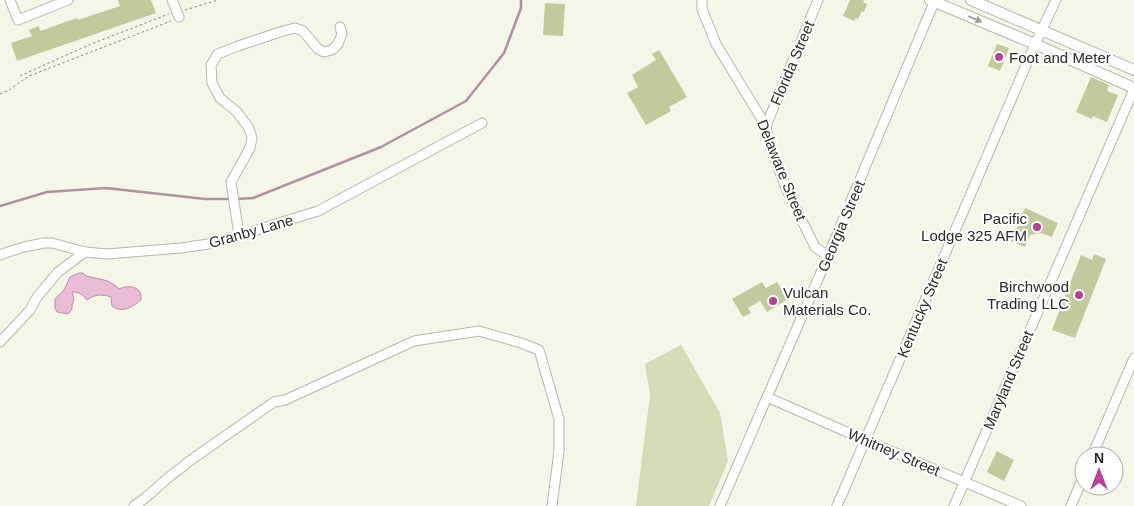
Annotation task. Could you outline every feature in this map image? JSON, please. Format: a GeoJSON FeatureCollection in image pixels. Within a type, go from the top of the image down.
{"type":"FeatureCollection","features":[{"type":"Feature","properties":{"kind":"main road"},"geometry":{"type":"LineString","coordinates":[[971,0],[1134,70]]}},
{"type":"Feature","properties":{"kind":"main road"},"geometry":{"type":"LineString","coordinates":[[933,1],[1035,44],[1134,89]]}},
{"type":"Feature","properties":{"kind":"street"},"geometry":{"type":"LineString","coordinates":[[10,0],[18,20],[68,0]]}},
{"type":"Feature","properties":{"kind":"street"},"geometry":{"type":"LineString","coordinates":[[172,0],[178,15]]}},
{"type":"Feature","properties":{"kind":"street","name":"Delaware Street"},"geometry":{"type":"LineString","coordinates":[[702,0],[702,9],[716,44],[766,126],[770,146],[786,188],[815,247],[828,256]]}},
{"type":"Feature","properties":{"kind":"street","name":"Florida Street"},"geometry":{"type":"LineString","coordinates":[[766,126],[818,0]]}},
{"type":"Feature","properties":{"kind":"street","name":"Kentucky Street"},"geometry":{"type":"LineString","coordinates":[[837,506],[1035,44],[1056,0]]}},
{"type":"Feature","properties":{"kind":"street","name":"Georgia Street"},"geometry":{"type":"LineString","coordinates":[[720,506],[828,256],[933,1]]}},
{"type":"Feature","properties":{"kind":"street"},"geometry":{"type":"LineString","coordinates":[[238,231],[230,182],[250,148],[252,138],[249,128],[237,112],[220,98],[212,83],[211,65],[218,54],[295,28],[303,31],[318,49],[324,52],[332,50],[338,44],[342,34],[340,27]]}},
{"type":"Feature","properties":{"kind":"street","name":"Maryland Street"},"geometry":{"type":"LineString","coordinates":[[954,506],[1134,89]]}},
{"type":"Feature","properties":{"kind":"street","name":"Granby Lane"},"geometry":{"type":"LineString","coordinates":[[0,256],[24,247],[44,243],[52,243],[85,252],[107,254],[181,248],[215,243],[238,231],[318,211],[482,123]]}},
{"type":"Feature","properties":{"kind":"street"},"geometry":{"type":"LineString","coordinates":[[0,342],[30,310],[37,297],[58,272],[85,252]]}},
{"type":"Feature","properties":{"kind":"street"},"geometry":{"type":"LineString","coordinates":[[134,506],[188,462],[274,402],[285,400],[414,341],[478,331],[539,350],[559,419],[559,451],[552,506]]}},
{"type":"Feature","properties":{"kind":"street"},"geometry":{"type":"LineString","coordinates":[[1096,446],[1134,358]]}},
{"type":"Feature","properties":{"kind":"street","name":"Whitney Street"},"geometry":{"type":"LineString","coordinates":[[767,397],[1021,506]]}},
{"type":"Feature","properties":{"kind":"path"},"geometry":{"type":"LineString","coordinates":[[0,94],[29,76],[218,0]]}},
{"type":"Feature","properties":{"kind":"path"},"geometry":{"type":"LineString","coordinates":[[20,76],[91,44],[178,15]]}},
{"type":"Feature","properties":{"kind":"green space"},"geometry":{"type":"Polygon","coordinates":[[[681,345],[720,413],[728,461],[709,506],[636,506],[650,395],[645,364],[681,345]]]}},
{"type":"Feature","properties":{"kind":"shaded area"},"geometry":{"type":"Polygon","coordinates":[[[79,273],[108,281],[119,289],[131,287],[138,289],[141,300],[131,307],[120,309],[112,306],[111,297],[99,295],[87,300],[81,294],[72,292],[74,299],[72,309],[68,314],[57,312],[55,299],[64,290],[70,277],[79,273]]]}},
{"type":"Feature","properties":{"kind":"building"},"geometry":{"type":"Polygon","coordinates":[[[118,0],[151,0],[156,13],[17,61],[11,43],[32,36],[29,30],[39,26],[40,31],[120,6],[118,0]]]}},
{"type":"Feature","properties":{"kind":"building"},"geometry":{"type":"Polygon","coordinates":[[[850,0],[864,0],[863,2],[867,4],[864,12],[862,11],[858,19],[856,18],[854,21],[843,16],[850,0]]]}},
{"type":"Feature","properties":{"kind":"building"},"geometry":{"type":"Polygon","coordinates":[[[545,3],[565,4],[563,36],[543,35],[545,3]]]}},
{"type":"Feature","properties":{"kind":"building","name":"Foot and Meter"},"geometry":{"type":"Polygon","coordinates":[[[997,44],[1009,48],[1000,71],[988,66],[997,44]]]}},
{"type":"Feature","properties":{"kind":"building"},"geometry":{"type":"Polygon","coordinates":[[[659,50],[687,97],[669,107],[671,111],[646,125],[627,93],[638,87],[632,75],[656,60],[652,54],[659,50]]]}},
{"type":"Feature","properties":{"kind":"building"},"geometry":{"type":"Polygon","coordinates":[[[1091,77],[1109,85],[1107,91],[1118,95],[1107,122],[1093,116],[1092,119],[1076,112],[1091,77]]]}},
{"type":"Feature","properties":{"kind":"building","name":"Pacific Lodge 325 AFM"},"geometry":{"type":"Polygon","coordinates":[[[1025,208],[1058,223],[1052,237],[1041,233],[1030,235],[1025,247],[1011,241],[1025,208]]]}},
{"type":"Feature","properties":{"kind":"building","name":"Birchwood Trading LLC"},"geometry":{"type":"Polygon","coordinates":[[[1094,254],[1106,259],[1075,338],[1052,330],[1081,255],[1092,260],[1094,254]]]}},
{"type":"Feature","properties":{"kind":"building","name":"Vulcan Materials Co."},"geometry":{"type":"Polygon","coordinates":[[[762,282],[766,288],[777,282],[788,299],[767,312],[760,301],[748,308],[751,313],[743,317],[732,299],[762,282]]]}},
{"type":"Feature","properties":{"kind":"building"},"geometry":{"type":"Polygon","coordinates":[[[997,451],[1014,460],[1004,481],[987,472],[997,451]]]}},
{"type":"Feature","properties":{"kind":"waterway"},"geometry":{"type":"LineString","coordinates":[[237,199],[253,198],[381,147],[466,101],[504,53],[521,8],[521,0]]}},
{"type":"Feature","properties":{"kind":"waterway"},"geometry":{"type":"LineString","coordinates":[[0,206],[47,192],[106,188],[205,199],[231,199]]}},
{"type":"Feature","properties":{"kind":"place","name":"Foot and Meter"},"geometry":{"type":"Point","coordinates":[999,57]}},
{"type":"Feature","properties":{"kind":"place","name":"Pacific Lodge 325 AFM"},"geometry":{"type":"Point","coordinates":[1037,227]}},
{"type":"Feature","properties":{"kind":"place","name":"Birchwood Trading LLC"},"geometry":{"type":"Point","coordinates":[1079,295]}},
{"type":"Feature","properties":{"kind":"place","name":"Vulcan Materials Co."},"geometry":{"type":"Point","coordinates":[773,301]}}]}
